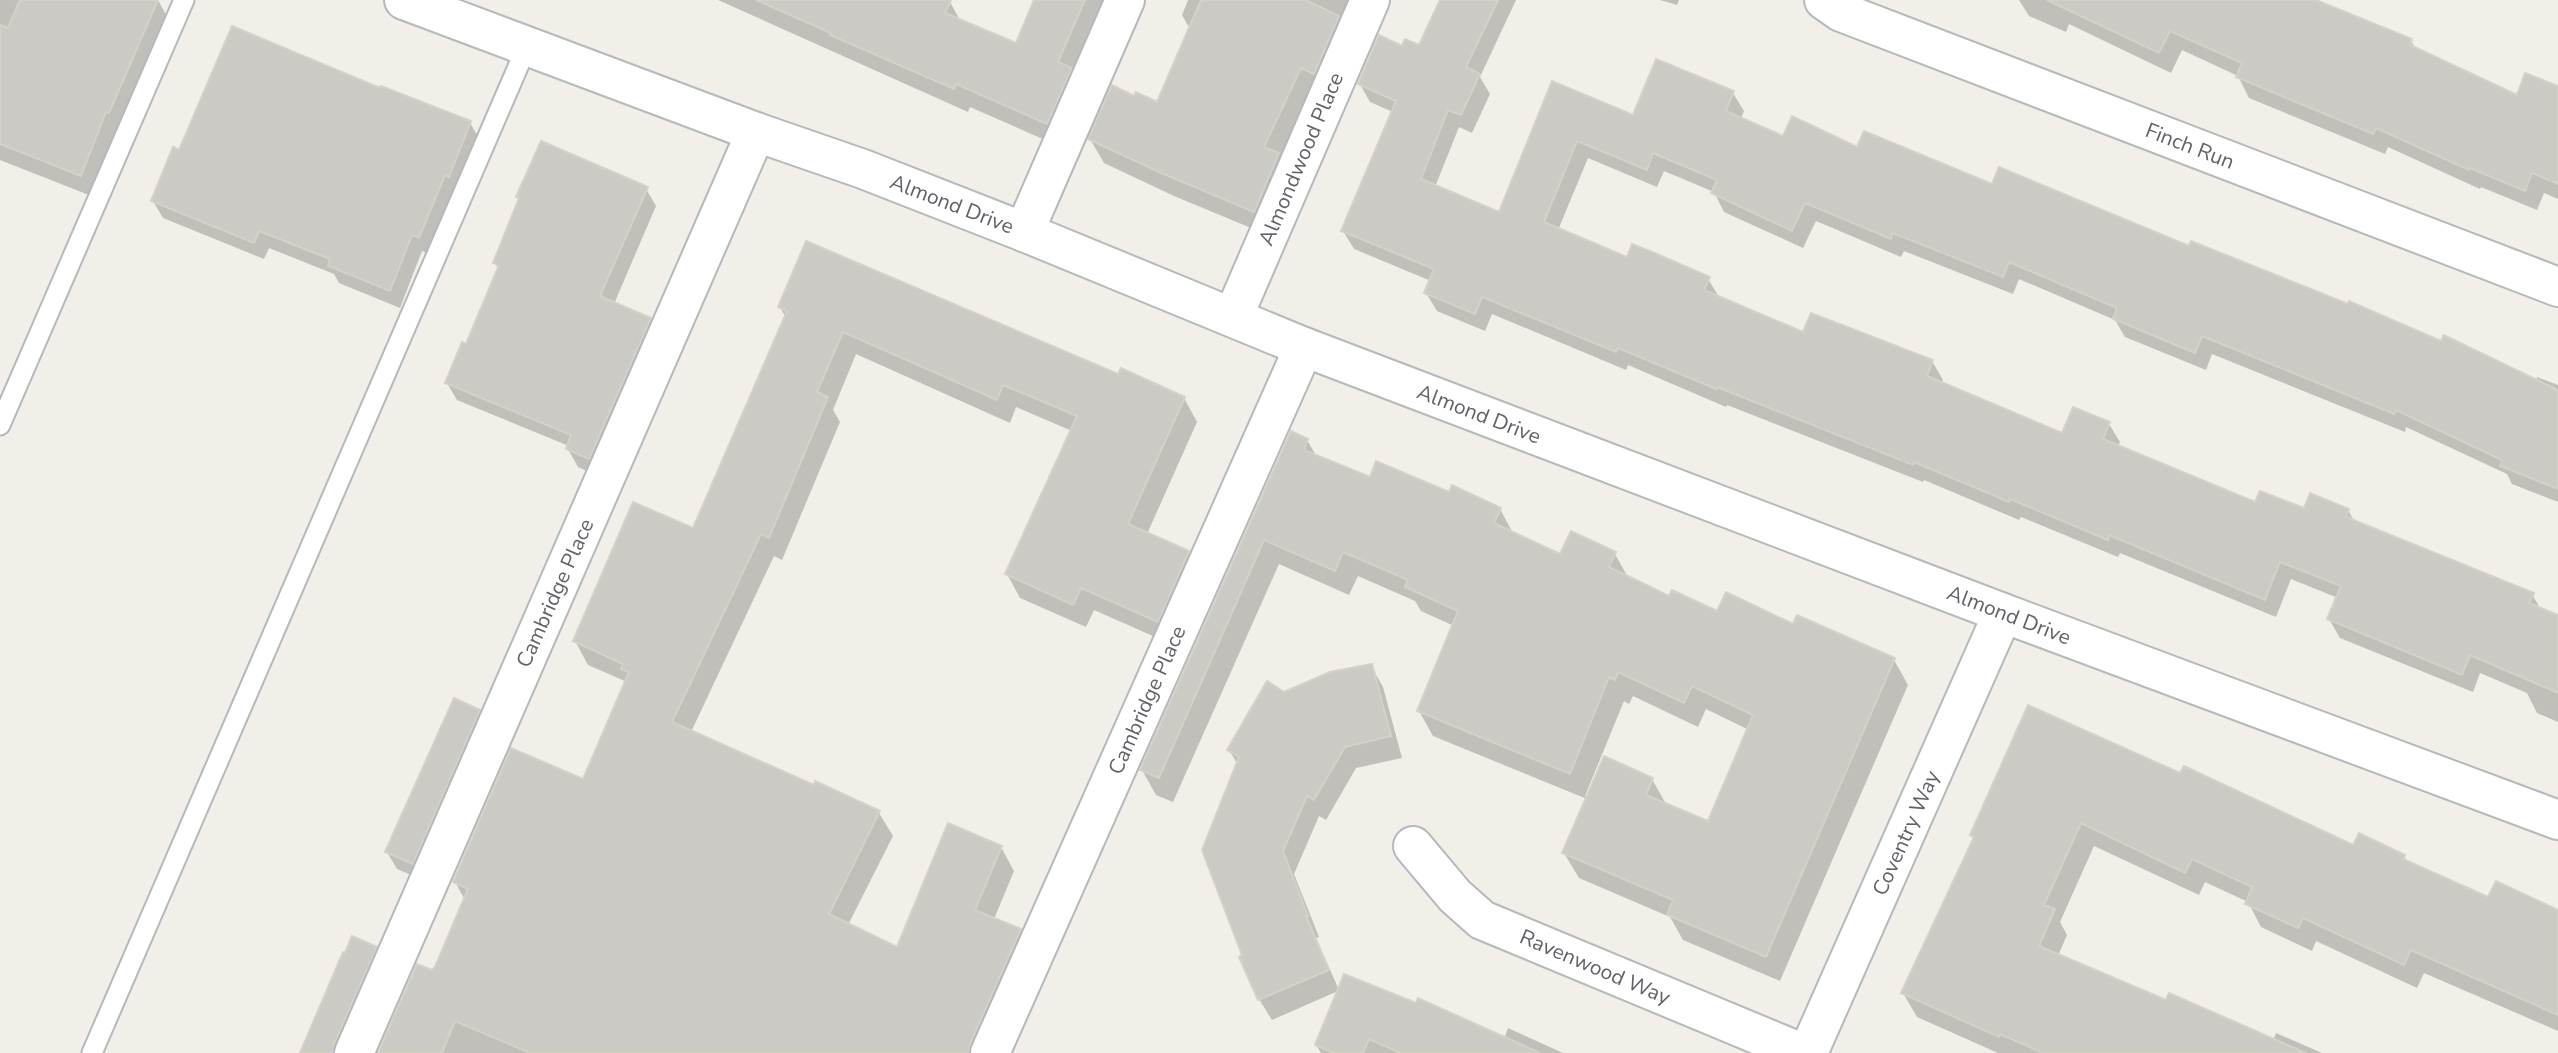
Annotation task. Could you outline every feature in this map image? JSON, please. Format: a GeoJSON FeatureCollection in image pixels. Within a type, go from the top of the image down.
{"type":"FeatureCollection","features":[{"type":"Feature","properties":{"kind":"street","name":"Almond Drive"},"geometry":{"type":"LineString","coordinates":[[404,0],[756,132],[863,169],[1304,347],[2558,820]]}},
{"type":"Feature","properties":{"kind":"street"},"geometry":{"type":"LineString","coordinates":[[1024,232],[1125,0]]}},
{"type":"Feature","properties":{"kind":"street","name":"Almondwood Place"},"geometry":{"type":"LineString","coordinates":[[1233,317],[1370,0]]}},
{"type":"Feature","properties":{"kind":"street","name":"Finch Run"},"geometry":{"type":"LineString","coordinates":[[1824,0],[1841,12],[2558,287]]}},
{"type":"Feature","properties":{"kind":"street","name":"Cambridge Place"},"geometry":{"type":"LineString","coordinates":[[354,1053],[756,132]]}},
{"type":"Feature","properties":{"kind":"street","name":"Cambridge Place"},"geometry":{"type":"LineString","coordinates":[[990,1053],[1304,347]]}},
{"type":"Feature","properties":{"kind":"street","name":"Coventry Way"},"geometry":{"type":"LineString","coordinates":[[1808,1053],[2003,612]]}},
{"type":"Feature","properties":{"kind":"street","name":"Ravenwood Way"},"geometry":{"type":"LineString","coordinates":[[1413,846],[1455,896],[1482,920],[1802,1053]]}},
{"type":"Feature","properties":{"kind":"lane"},"geometry":{"type":"LineString","coordinates":[[0,425],[184,0]]}},
{"type":"Feature","properties":{"kind":"lane"},"geometry":{"type":"LineString","coordinates":[[92,1053],[527,47]]}},
{"type":"Feature","properties":{"kind":"building"},"geometry":{"type":"Polygon","coordinates":[[[20,0],[158,0],[109,113],[106,112],[81,176],[0,144],[0,25],[8,28],[20,0]]]}},
{"type":"Feature","properties":{"kind":"building"},"geometry":{"type":"Polygon","coordinates":[[[756,0],[951,0],[945,13],[1016,43],[1034,0],[1085,0],[1058,62],[1072,68],[1047,124],[956,84],[954,89],[756,0]]]}},
{"type":"Feature","properties":{"kind":"building"},"geometry":{"type":"Polygon","coordinates":[[[1201,0],[1306,0],[1339,16],[1314,74],[1301,68],[1264,147],[1279,153],[1254,212],[1088,139],[1112,85],[1134,96],[1136,92],[1157,102],[1201,0]]]}},
{"type":"Feature","properties":{"kind":"building"},"geometry":{"type":"Polygon","coordinates":[[[1440,0],[1498,0],[1466,67],[1480,74],[1461,115],[1448,110],[1421,179],[1499,212],[1552,81],[1633,115],[1656,59],[1734,91],[1726,111],[1783,136],[1792,116],[1857,147],[1864,131],[1992,184],[1999,167],[2189,246],[2191,241],[2348,304],[2349,301],[2441,341],[2444,335],[2558,390],[2558,489],[2500,466],[2502,460],[2396,410],[2394,414],[2202,336],[2195,353],[2113,319],[2117,308],[2009,262],[2003,277],[1893,233],[1891,239],[1805,203],[1792,231],[1711,193],[1717,180],[1653,153],[1647,170],[1577,141],[1544,222],[1627,257],[1632,244],[1657,254],[1710,277],[1704,290],[1803,332],[1811,313],[1933,360],[1927,376],[2062,433],[2073,407],[2110,422],[2103,439],[2255,502],[2260,491],[2304,508],[2310,493],[2349,509],[2346,517],[2534,593],[2529,603],[2558,615],[2558,693],[2470,655],[2462,675],[2327,619],[2341,586],[2280,562],[2265,600],[2109,535],[2108,540],[1914,462],[1913,465],[1717,387],[1716,389],[1618,348],[1616,352],[1482,297],[1475,314],[1424,293],[1434,269],[1341,231],[1396,101],[1358,84],[1379,35],[1402,46],[1405,39],[1419,45],[1440,0]]]}},
{"type":"Feature","properties":{"kind":"building"},"geometry":{"type":"Polygon","coordinates":[[[2047,0],[2316,0],[2412,39],[2410,45],[2517,95],[2525,73],[2558,86],[2558,184],[2532,173],[2525,191],[2470,168],[2469,170],[2376,128],[2373,134],[2236,77],[2242,63],[2170,31],[2159,53],[2047,0]]]}},
{"type":"Feature","properties":{"kind":"building"},"geometry":{"type":"Polygon","coordinates":[[[232,26],[380,88],[381,86],[471,121],[449,177],[445,175],[419,238],[412,235],[390,291],[328,266],[330,259],[259,231],[254,243],[151,201],[173,147],[179,150],[232,26]]]}},
{"type":"Feature","properties":{"kind":"building"},"geometry":{"type":"Polygon","coordinates":[[[541,141],[648,187],[600,296],[651,318],[589,459],[566,449],[571,435],[445,383],[462,342],[466,344],[499,265],[493,263],[519,198],[516,197],[541,141]]]}},
{"type":"Feature","properties":{"kind":"building"},"geometry":{"type":"Polygon","coordinates":[[[806,241],[1118,374],[1121,368],[1185,397],[1128,524],[1189,551],[1158,622],[1081,588],[1073,605],[1005,574],[1077,416],[1003,385],[997,400],[843,332],[817,392],[828,397],[769,538],[761,534],[672,722],[880,811],[829,914],[897,947],[948,823],[1002,846],[975,910],[1021,929],[970,1044],[969,1053],[530,1053],[455,1021],[442,1053],[378,1053],[417,964],[432,970],[435,967],[468,889],[453,882],[511,748],[583,779],[629,672],[621,669],[623,664],[573,641],[633,502],[693,528],[787,311],[778,307],[806,241]]]}},
{"type":"Feature","properties":{"kind":"building"},"geometry":{"type":"Polygon","coordinates":[[[1291,431],[1308,439],[1304,450],[1370,477],[1376,461],[1449,492],[1452,485],[1501,508],[1494,523],[1560,554],[1571,531],[1616,552],[1609,567],[1669,596],[1672,590],[1717,611],[1726,592],[1793,624],[1797,615],[1895,658],[1766,957],[1667,915],[1673,900],[1562,853],[1604,756],[1653,778],[1646,795],[1708,821],[1753,715],[1692,686],[1684,703],[1618,672],[1615,680],[1609,677],[1570,774],[1417,711],[1458,611],[1405,587],[1408,580],[1343,552],[1335,571],[1264,540],[1159,778],[1140,770],[1291,431]]]}},
{"type":"Feature","properties":{"kind":"building"},"geometry":{"type":"Polygon","coordinates":[[[1372,664],[1391,736],[1345,747],[1314,800],[1307,796],[1283,851],[1329,970],[1258,1000],[1239,957],[1242,955],[1202,850],[1239,757],[1227,750],[1267,681],[1284,692],[1330,672],[1372,664]]]}},
{"type":"Feature","properties":{"kind":"building"},"geometry":{"type":"Polygon","coordinates":[[[454,698],[480,710],[413,864],[385,852],[454,698]]]}},
{"type":"Feature","properties":{"kind":"building"},"geometry":{"type":"Polygon","coordinates":[[[2028,705],[2180,773],[2184,766],[2353,845],[2359,833],[2405,855],[2403,859],[2488,897],[2496,881],[2558,910],[2558,1015],[2411,950],[2404,965],[2303,918],[2298,928],[2245,904],[2252,887],[2192,859],[2185,873],[2081,823],[2044,905],[2055,909],[2039,946],[2166,1000],[2169,993],[2306,1053],[2043,1053],[2000,1034],[1999,1037],[1901,993],[1974,837],[1970,835],[2028,705]]]}},
{"type":"Feature","properties":{"kind":"building"},"geometry":{"type":"Polygon","coordinates":[[[352,936],[377,947],[334,1044],[333,1053],[300,1053],[343,952],[345,953],[352,936]]]}},
{"type":"Feature","properties":{"kind":"building"},"geometry":{"type":"Polygon","coordinates":[[[1344,974],[1416,1003],[1418,998],[1540,1053],[1401,1053],[1369,1039],[1363,1053],[1334,1053],[1315,1045],[1344,974]]]}}]}
